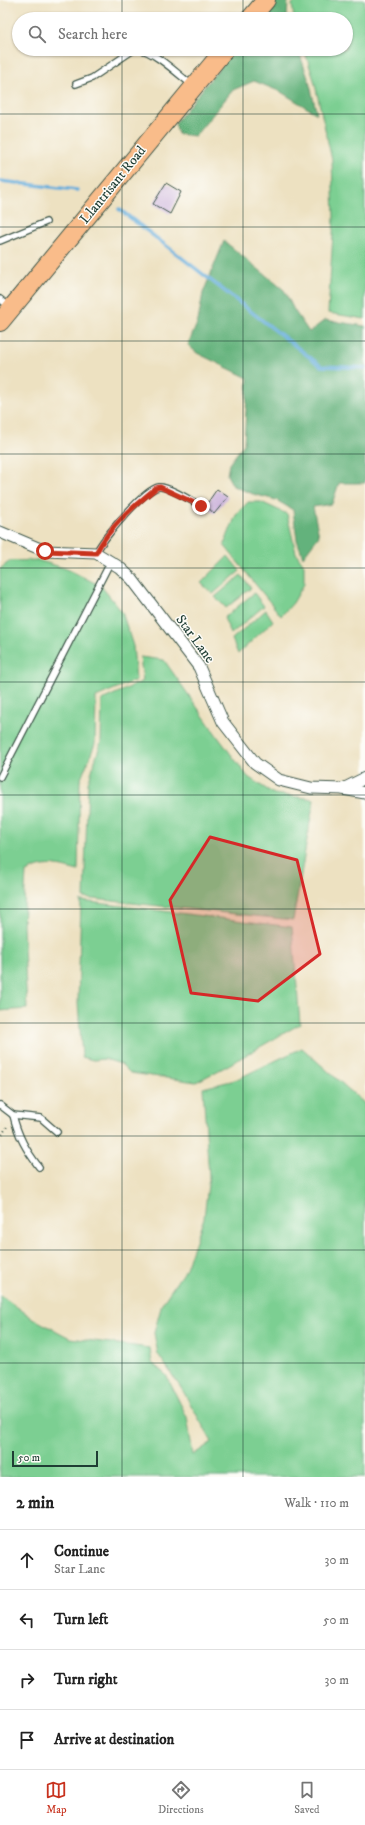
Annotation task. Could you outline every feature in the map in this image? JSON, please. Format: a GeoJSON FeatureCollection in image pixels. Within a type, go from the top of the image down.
{"type":"FeatureCollection","features":[{"type":"Feature","properties":{"kind":"main road"},"geometry":{"type":"LineString","coordinates":[[256,12],[266,0]]}},
{"type":"Feature","properties":{"kind":"main road","name":"Llantrisant Road"},"geometry":{"type":"LineString","coordinates":[[0,322],[6,303],[219,56]]}},
{"type":"Feature","properties":{"kind":"street","name":"Star Lane"},"geometry":{"type":"LineString","coordinates":[[0,532],[45,551],[96,553],[111,561],[132,579],[199,667],[223,722],[256,762],[280,780],[311,788],[343,789],[365,793]]}},
{"type":"Feature","properties":{"kind":"street"},"geometry":{"type":"LineString","coordinates":[[343,789],[365,778]]}},
{"type":"Feature","properties":{"kind":"lane"},"geometry":{"type":"LineString","coordinates":[[76,84],[92,78],[125,56]]}},
{"type":"Feature","properties":{"kind":"lane"},"geometry":{"type":"LineString","coordinates":[[152,56],[194,87]]}},
{"type":"Feature","properties":{"kind":"lane"},"geometry":{"type":"LineString","coordinates":[[0,241],[46,222]]}},
{"type":"Feature","properties":{"kind":"lane"},"geometry":{"type":"LineString","coordinates":[[96,553],[102,542],[121,519],[156,488],[165,488],[201,506]]}},
{"type":"Feature","properties":{"kind":"lane"},"geometry":{"type":"LineString","coordinates":[[0,777],[111,561]]}},
{"type":"Feature","properties":{"kind":"lane"},"geometry":{"type":"LineString","coordinates":[[0,1104],[13,1115],[41,1118],[57,1132]]}},
{"type":"Feature","properties":{"kind":"lane"},"geometry":{"type":"LineString","coordinates":[[13,1115],[17,1131],[26,1150],[39,1167]]}},
{"type":"Feature","properties":{"kind":"highlighted area"},"geometry":{"type":"Polygon","coordinates":[[[210,837],[297,860],[320,954],[258,1001],[191,993],[170,900],[210,837]]]}},
{"type":"Feature","properties":{"kind":"green space"},"geometry":{"type":"Polygon","coordinates":[[[274,0],[288,0],[287,12],[265,12],[274,0]]]}},
{"type":"Feature","properties":{"kind":"green space"},"geometry":{"type":"Polygon","coordinates":[[[296,0],[365,0],[365,319],[328,313],[334,218],[332,160],[314,80],[306,56],[353,56],[353,12],[293,12],[292,4],[296,0]]]}},
{"type":"Feature","properties":{"kind":"green space"},"geometry":{"type":"Polygon","coordinates":[[[229,56],[300,56],[309,81],[317,114],[281,92],[254,81],[233,90],[195,136],[178,134],[175,123],[229,56]]]}},
{"type":"Feature","properties":{"kind":"green space"},"geometry":{"type":"Polygon","coordinates":[[[224,241],[284,290],[294,310],[309,332],[325,320],[365,326],[365,483],[339,483],[332,504],[313,507],[319,536],[303,557],[297,540],[293,510],[276,500],[253,494],[233,486],[227,475],[229,464],[244,444],[248,378],[197,353],[188,345],[198,321],[203,293],[224,241]]]}},
{"type":"Feature","properties":{"kind":"green space"},"geometry":{"type":"Polygon","coordinates":[[[248,502],[261,502],[287,514],[296,553],[304,565],[304,584],[293,603],[281,616],[224,545],[236,515],[248,502]]]}},
{"type":"Feature","properties":{"kind":"green space"},"geometry":{"type":"Polygon","coordinates":[[[228,556],[240,571],[213,594],[201,583],[228,556]]]}},
{"type":"Feature","properties":{"kind":"green space"},"geometry":{"type":"Polygon","coordinates":[[[37,560],[67,569],[101,586],[122,612],[133,646],[136,680],[96,697],[95,744],[80,781],[78,871],[63,867],[46,866],[26,872],[23,925],[27,1009],[0,1011],[0,569],[10,561],[37,560]]]}},
{"type":"Feature","properties":{"kind":"green space"},"geometry":{"type":"Polygon","coordinates":[[[241,575],[251,588],[226,608],[215,597],[241,575]]]}},
{"type":"Feature","properties":{"kind":"green space"},"geometry":{"type":"Polygon","coordinates":[[[254,593],[264,606],[231,634],[224,618],[254,593]]]}},
{"type":"Feature","properties":{"kind":"green space"},"geometry":{"type":"Polygon","coordinates":[[[266,610],[273,621],[238,654],[232,639],[266,610]]]}},
{"type":"Feature","properties":{"kind":"green space"},"geometry":{"type":"Polygon","coordinates":[[[140,657],[164,660],[248,777],[274,794],[314,799],[293,920],[84,898],[88,783],[101,742],[102,700],[143,681],[140,657]]]}},
{"type":"Feature","properties":{"kind":"green space"},"geometry":{"type":"Polygon","coordinates":[[[81,901],[292,927],[300,1024],[196,1082],[130,1073],[121,1064],[105,1059],[93,1060],[82,1057],[78,1003],[81,901]]]}},
{"type":"Feature","properties":{"kind":"green space"},"geometry":{"type":"Polygon","coordinates":[[[302,1048],[365,1104],[365,1477],[0,1477],[0,1295],[34,1319],[70,1338],[150,1348],[152,1363],[166,1375],[187,1417],[193,1455],[212,1442],[183,1391],[158,1354],[154,1333],[162,1304],[186,1268],[204,1218],[209,1176],[203,1088],[235,1080],[302,1048]]]}},
{"type":"Feature","properties":{"kind":"building"},"geometry":{"type":"Polygon","coordinates":[[[166,183],[181,192],[170,214],[153,204],[166,183]]]}},
{"type":"Feature","properties":{"kind":"building"},"geometry":{"type":"Polygon","coordinates":[[[217,489],[228,497],[214,514],[206,505],[217,489]]]}},
{"type":"Feature","properties":{"kind":"waterway"},"geometry":{"type":"LineString","coordinates":[[0,181],[77,190]]}},
{"type":"Feature","properties":{"kind":"waterway"},"geometry":{"type":"LineString","coordinates":[[119,209],[321,366],[365,368]]}},
{"type":"Feature","properties":{"kind":"route"},"geometry":{"type":"LineString","coordinates":[[45,551],[96,553],[108,533],[135,505],[156,488],[165,488],[201,506]]}}]}
